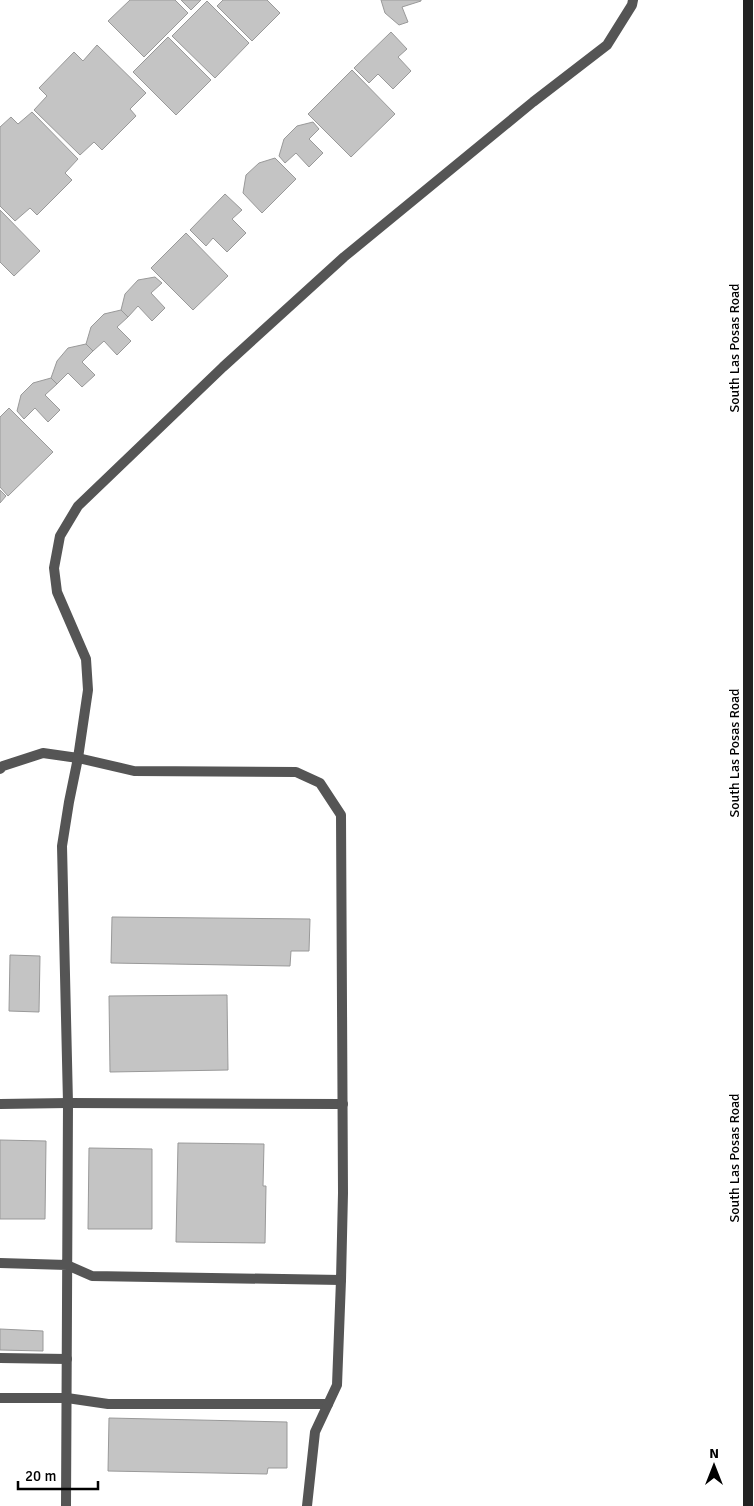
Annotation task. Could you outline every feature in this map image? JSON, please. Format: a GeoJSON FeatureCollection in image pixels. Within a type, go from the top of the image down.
{"type":"FeatureCollection","features":[{"type":"Feature","properties":{"kind":"main road","name":"South Las Posas Road"},"geometry":{"type":"LineString","coordinates":[[748,0],[748,1506]]}},
{"type":"Feature","properties":{"kind":"lane"},"geometry":{"type":"LineString","coordinates":[[66,1506],[68,1103],[62,846],[88,690],[86,659],[57,592],[54,568],[60,536],[78,506],[223,367],[344,257],[533,102],[607,46],[632,5],[633,0]]}},
{"type":"Feature","properties":{"kind":"lane"},"geometry":{"type":"LineString","coordinates":[[0,769],[3,766],[43,753],[78,758],[134,771],[296,772],[320,783],[341,815],[343,1193],[337,1385],[315,1432],[307,1506]]}},
{"type":"Feature","properties":{"kind":"lane"},"geometry":{"type":"LineString","coordinates":[[0,1104],[342,1104]]}},
{"type":"Feature","properties":{"kind":"lane"},"geometry":{"type":"LineString","coordinates":[[0,1262],[67,1265],[92,1276],[341,1280]]}},
{"type":"Feature","properties":{"kind":"lane"},"geometry":{"type":"LineString","coordinates":[[0,1358],[67,1359]]}},
{"type":"Feature","properties":{"kind":"lane"},"geometry":{"type":"LineString","coordinates":[[0,1398],[67,1398],[108,1404],[328,1404]]}},
{"type":"Feature","properties":{"kind":"building"},"geometry":{"type":"Polygon","coordinates":[[[130,0],[175,0],[188,13],[144,57],[108,21],[130,0]]]}},
{"type":"Feature","properties":{"kind":"building"},"geometry":{"type":"Polygon","coordinates":[[[181,0],[201,0],[191,10],[181,0]]]}},
{"type":"Feature","properties":{"kind":"building"},"geometry":{"type":"Polygon","coordinates":[[[223,0],[267,0],[280,13],[252,41],[217,6],[223,0]]]}},
{"type":"Feature","properties":{"kind":"building"},"geometry":{"type":"Polygon","coordinates":[[[381,0],[421,1],[402,7],[408,22],[399,25],[385,13],[381,0]]]}},
{"type":"Feature","properties":{"kind":"building"},"geometry":{"type":"Polygon","coordinates":[[[207,1],[249,43],[215,78],[172,36],[207,1]]]}},
{"type":"Feature","properties":{"kind":"building"},"geometry":{"type":"Polygon","coordinates":[[[391,32],[407,49],[398,57],[411,71],[393,89],[378,74],[369,83],[354,68],[391,32]]]}},
{"type":"Feature","properties":{"kind":"building"},"geometry":{"type":"Polygon","coordinates":[[[168,37],[211,80],[176,115],[133,72],[168,37]]]}},
{"type":"Feature","properties":{"kind":"building"},"geometry":{"type":"Polygon","coordinates":[[[97,45],[146,93],[130,109],[136,116],[102,150],[94,142],[80,155],[34,110],[47,96],[39,88],[74,52],[83,61],[97,45]]]}},
{"type":"Feature","properties":{"kind":"building"},"geometry":{"type":"Polygon","coordinates":[[[352,70],[395,114],[351,157],[308,114],[352,70]]]}},
{"type":"Feature","properties":{"kind":"building"},"geometry":{"type":"Polygon","coordinates":[[[32,112],[78,159],[65,173],[72,180],[37,215],[30,208],[15,221],[0,206],[0,127],[11,117],[18,124],[32,112]]]}},
{"type":"Feature","properties":{"kind":"building"},"geometry":{"type":"Polygon","coordinates":[[[313,122],[319,129],[309,139],[323,153],[309,167],[296,153],[285,163],[279,156],[284,139],[297,126],[313,122]]]}},
{"type":"Feature","properties":{"kind":"building"},"geometry":{"type":"Polygon","coordinates":[[[275,158],[296,179],[262,213],[243,193],[246,175],[259,163],[275,158]]]}},
{"type":"Feature","properties":{"kind":"building"},"geometry":{"type":"Polygon","coordinates":[[[225,194],[242,210],[232,219],[246,233],[227,252],[213,238],[206,246],[190,230],[225,194]]]}},
{"type":"Feature","properties":{"kind":"building"},"geometry":{"type":"Polygon","coordinates":[[[0,210],[40,251],[14,276],[0,262],[0,210]]]}},
{"type":"Feature","properties":{"kind":"building"},"geometry":{"type":"Polygon","coordinates":[[[186,233],[228,276],[193,310],[151,268],[186,233]]]}},
{"type":"Feature","properties":{"kind":"building"},"geometry":{"type":"Polygon","coordinates":[[[155,277],[162,283],[151,293],[165,308],[152,321],[138,306],[128,317],[121,310],[125,294],[138,280],[155,277]]]}},
{"type":"Feature","properties":{"kind":"building"},"geometry":{"type":"Polygon","coordinates":[[[121,310],[128,317],[117,327],[131,341],[117,355],[104,341],[93,351],[86,344],[91,327],[104,314],[121,310]]]}},
{"type":"Feature","properties":{"kind":"building"},"geometry":{"type":"Polygon","coordinates":[[[86,344],[93,351],[82,362],[95,375],[82,387],[68,373],[57,384],[51,378],[57,361],[68,348],[86,344]]]}},
{"type":"Feature","properties":{"kind":"building"},"geometry":{"type":"Polygon","coordinates":[[[51,378],[57,384],[45,395],[60,410],[48,422],[35,408],[24,419],[17,411],[21,395],[33,383],[51,378]]]}},
{"type":"Feature","properties":{"kind":"building"},"geometry":{"type":"Polygon","coordinates":[[[9,408],[53,452],[8,496],[0,487],[0,417],[9,408]]]}},
{"type":"Feature","properties":{"kind":"building"},"geometry":{"type":"Polygon","coordinates":[[[0,490],[6,496],[0,503],[0,490]]]}},
{"type":"Feature","properties":{"kind":"building"},"geometry":{"type":"Polygon","coordinates":[[[112,917],[310,919],[309,951],[291,951],[290,966],[111,963],[112,917]]]}},
{"type":"Feature","properties":{"kind":"building"},"geometry":{"type":"Polygon","coordinates":[[[10,955],[40,956],[39,1012],[9,1011],[10,955]]]}},
{"type":"Feature","properties":{"kind":"building"},"geometry":{"type":"Polygon","coordinates":[[[227,995],[228,1070],[110,1072],[109,996],[227,995]]]}},
{"type":"Feature","properties":{"kind":"building"},"geometry":{"type":"Polygon","coordinates":[[[0,1140],[46,1141],[45,1219],[0,1219],[0,1140]]]}},
{"type":"Feature","properties":{"kind":"building"},"geometry":{"type":"Polygon","coordinates":[[[178,1143],[264,1144],[263,1186],[266,1186],[265,1243],[176,1242],[178,1143]]]}},
{"type":"Feature","properties":{"kind":"building"},"geometry":{"type":"Polygon","coordinates":[[[89,1148],[152,1149],[152,1229],[88,1229],[89,1148]]]}},
{"type":"Feature","properties":{"kind":"building"},"geometry":{"type":"Polygon","coordinates":[[[0,1329],[43,1331],[43,1351],[0,1350],[0,1329]]]}},
{"type":"Feature","properties":{"kind":"building"},"geometry":{"type":"Polygon","coordinates":[[[109,1418],[287,1422],[287,1468],[268,1468],[267,1474],[108,1471],[109,1418]]]}}]}
